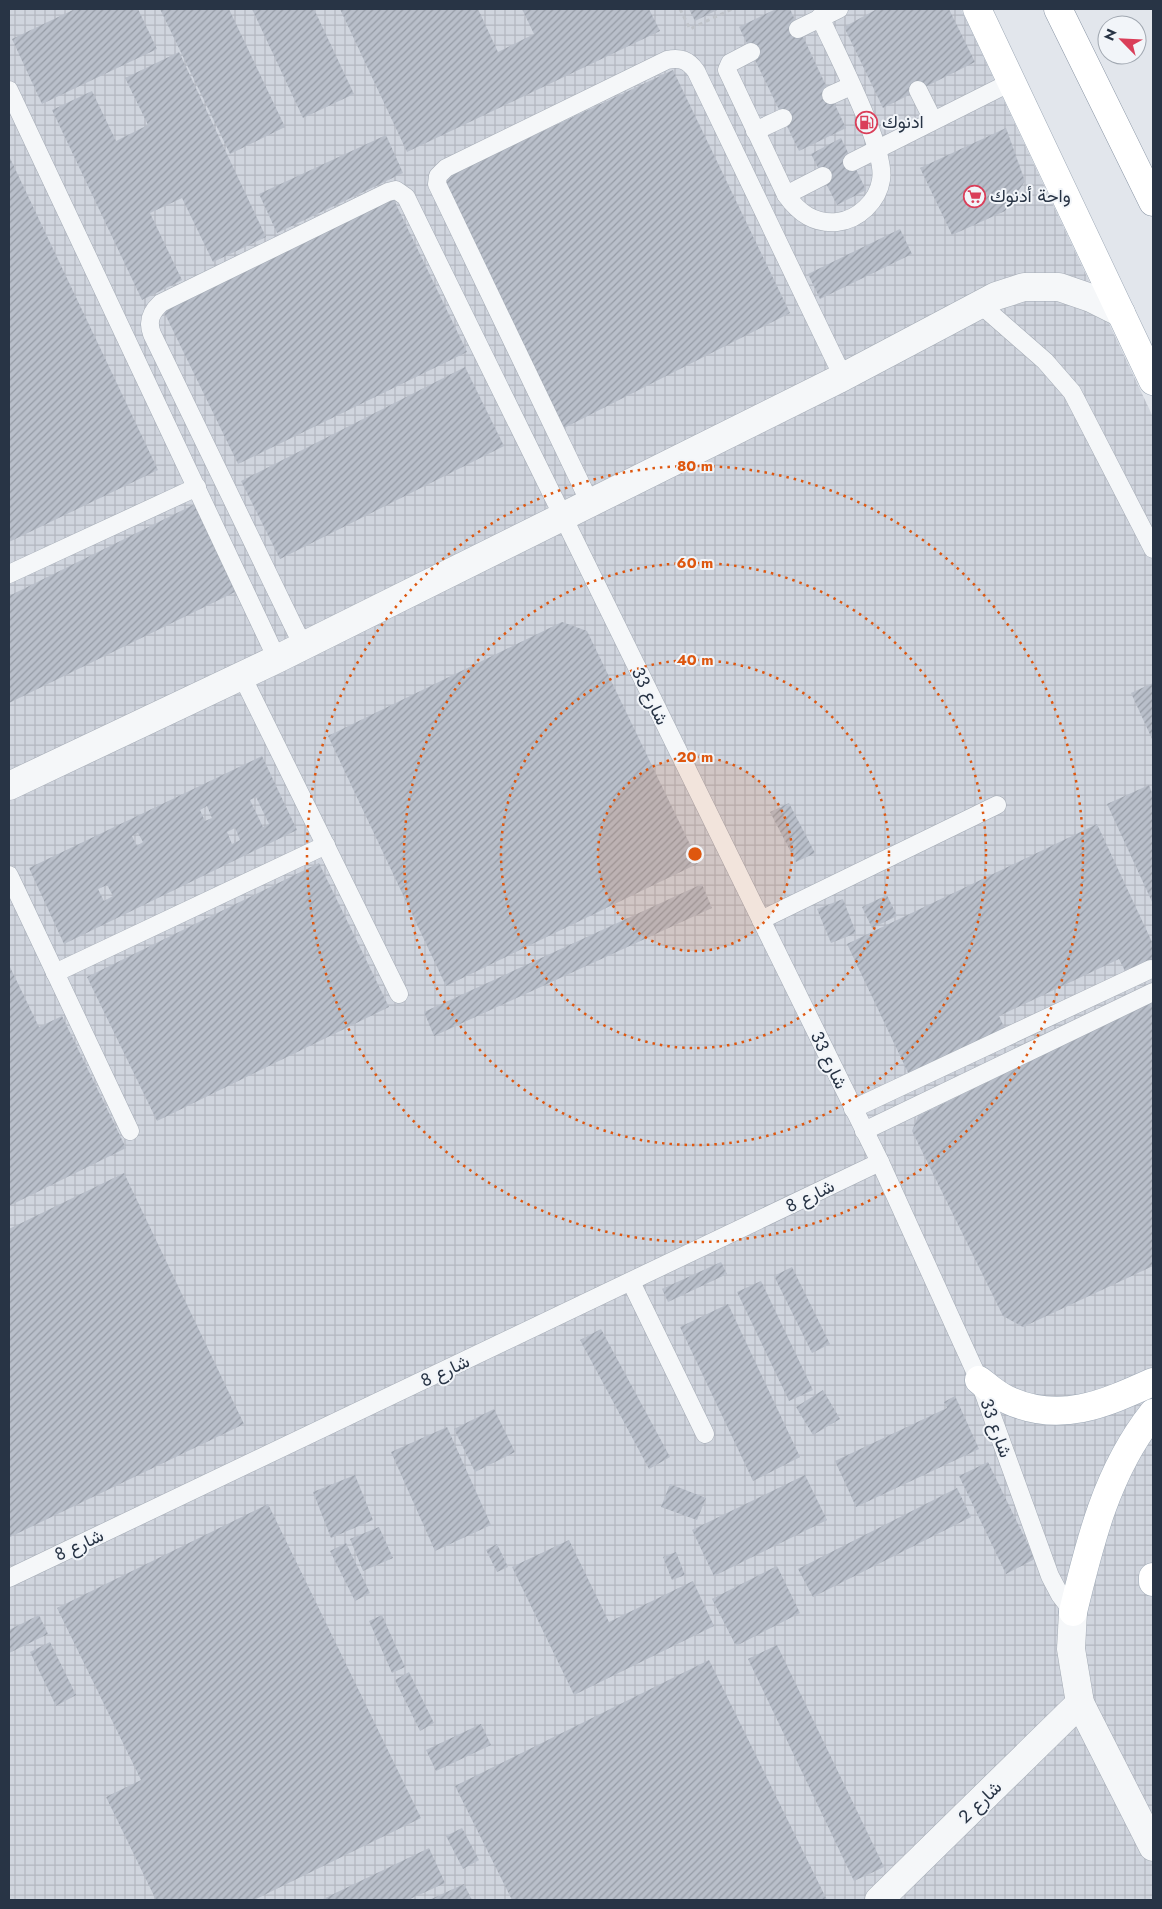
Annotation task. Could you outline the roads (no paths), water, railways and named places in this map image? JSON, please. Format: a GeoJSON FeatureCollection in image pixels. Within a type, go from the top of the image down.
{"type":"FeatureCollection","features":[{"type":"Feature","properties":{"kind":"main road"},"geometry":{"type":"LineString","coordinates":[[977,9],[1153,381]]}},
{"type":"Feature","properties":{"kind":"main road"},"geometry":{"type":"LineString","coordinates":[[1058,9],[1153,202]]}},
{"type":"Feature","properties":{"kind":"main road"},"geometry":{"type":"LineString","coordinates":[[979,1380],[1007,1400],[1035,1410],[1066,1412],[1106,1402],[1153,1382]]}},
{"type":"Feature","properties":{"kind":"main road"},"geometry":{"type":"LineString","coordinates":[[1073,1612],[1091,1537],[1112,1480],[1136,1434],[1153,1413]]}},
{"type":"Feature","properties":{"kind":"main road"},"geometry":{"type":"LineString","coordinates":[[1153,1577],[1153,1582]]}},
{"type":"Feature","properties":{"kind":"street"},"geometry":{"type":"LineString","coordinates":[[9,786],[277,659],[843,376],[981,304],[1024,287],[1059,288],[1091,298],[1121,312]]}},
{"type":"Feature","properties":{"kind":"street"},"geometry":{"type":"LineString","coordinates":[[1073,1612],[1071,1649],[1080,1703],[1153,1847]]}},
{"type":"Feature","properties":{"kind":"street","name":"شارع 2"},"geometry":{"type":"LineString","coordinates":[[880,1900],[1080,1703]]}},
{"type":"Feature","properties":{"kind":"lane"},"geometry":{"type":"LineString","coordinates":[[798,29],[839,9]]}},
{"type":"Feature","properties":{"kind":"lane"},"geometry":{"type":"LineString","coordinates":[[751,52],[730,63],[727,70],[786,195],[795,208],[808,217],[823,222],[839,222],[854,217],[867,207],[877,195],[882,180],[878,147],[820,17]]}},
{"type":"Feature","properties":{"kind":"lane"},"geometry":{"type":"LineString","coordinates":[[590,503],[438,184],[438,176],[446,168],[666,60],[684,59],[696,71],[843,376]]}},
{"type":"Feature","properties":{"kind":"lane"},"geometry":{"type":"LineString","coordinates":[[852,162],[878,147],[1011,82]]}},
{"type":"Feature","properties":{"kind":"lane"},"geometry":{"type":"LineString","coordinates":[[831,95],[851,86]]}},
{"type":"Feature","properties":{"kind":"lane"},"geometry":{"type":"LineString","coordinates":[[9,90],[277,659]]}},
{"type":"Feature","properties":{"kind":"lane"},"geometry":{"type":"LineString","coordinates":[[918,90],[933,120]]}},
{"type":"Feature","properties":{"kind":"lane"},"geometry":{"type":"LineString","coordinates":[[755,131],[783,118]]}},
{"type":"Feature","properties":{"kind":"lane"},"geometry":{"type":"LineString","coordinates":[[786,195],[823,176]]}},
{"type":"Feature","properties":{"kind":"lane","name":"شارع 33"},"geometry":{"type":"LineString","coordinates":[[303,646],[150,327],[152,313],[162,303],[170,299],[388,192],[400,191],[406,197],[852,1109],[880,1162],[979,1380],[1041,1554],[1060,1595],[1073,1612]]}},
{"type":"Feature","properties":{"kind":"lane"},"geometry":{"type":"LineString","coordinates":[[981,304],[1045,361],[1072,392],[1153,549]]}},
{"type":"Feature","properties":{"kind":"lane"},"geometry":{"type":"LineString","coordinates":[[9,574],[196,487]]}},
{"type":"Feature","properties":{"kind":"lane"},"geometry":{"type":"LineString","coordinates":[[242,676],[399,994]]}},
{"type":"Feature","properties":{"kind":"lane"},"geometry":{"type":"LineString","coordinates":[[761,920],[996,805]]}},
{"type":"Feature","properties":{"kind":"lane"},"geometry":{"type":"LineString","coordinates":[[55,973],[326,845]]}},
{"type":"Feature","properties":{"kind":"lane"},"geometry":{"type":"LineString","coordinates":[[9,875],[130,1130]]}},
{"type":"Feature","properties":{"kind":"lane"},"geometry":{"type":"LineString","coordinates":[[852,1109],[1151,970]]}},
{"type":"Feature","properties":{"kind":"lane"},"geometry":{"type":"LineString","coordinates":[[864,1131],[1153,992]]}},
{"type":"Feature","properties":{"kind":"lane","name":"شارع 8"},"geometry":{"type":"LineString","coordinates":[[9,1578],[880,1162]]}},
{"type":"Feature","properties":{"kind":"lane"},"geometry":{"type":"LineString","coordinates":[[631,1282],[705,1434]]}},
{"type":"Feature","properties":{"kind":"place","name":"ادنوك"},"geometry":{"type":"Point","coordinates":[866,122]}},
{"type":"Feature","properties":{"kind":"place","name":"واحة أدنوك"},"geometry":{"type":"Point","coordinates":[974,196]}}]}
